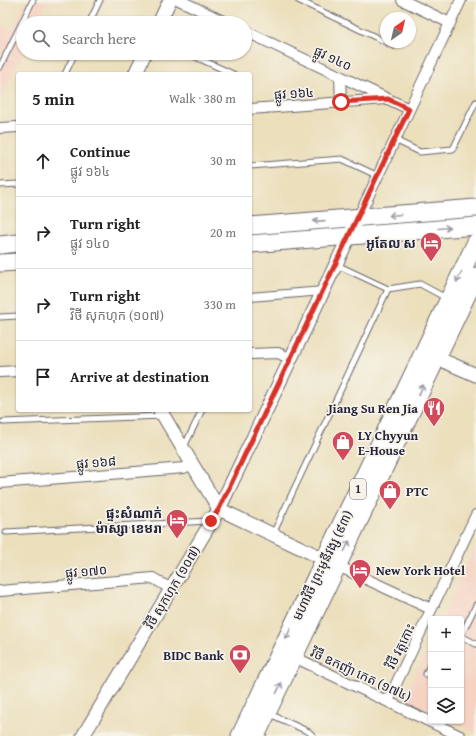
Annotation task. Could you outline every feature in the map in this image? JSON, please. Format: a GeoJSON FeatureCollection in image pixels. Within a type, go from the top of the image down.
{"type":"FeatureCollection","features":[{"type":"Feature","properties":{"kind":"main road"},"geometry":{"type":"LineString","coordinates":[[252,226],[476,208]]}},
{"type":"Feature","properties":{"kind":"main road"},"geometry":{"type":"LineString","coordinates":[[252,244],[476,226]]}},
{"type":"Feature","properties":{"kind":"main road","name":"មហាវិថី ព្រះមុនីវង្ស (៩៣)"},"geometry":{"type":"LineString","coordinates":[[240,736],[437,358],[476,242]]}},
{"type":"Feature","properties":{"kind":"main road"},"geometry":{"type":"LineString","coordinates":[[0,245],[16,243]]}},
{"type":"Feature","properties":{"kind":"main road"},"geometry":{"type":"LineString","coordinates":[[0,263],[16,262]]}},
{"type":"Feature","properties":{"kind":"main road","name":"មហាវិថី ព្រះមុនីវង្ស (៩៣)"},"geometry":{"type":"LineString","coordinates":[[256,736],[294,657],[331,562],[455,302],[476,276]]}},
{"type":"Feature","properties":{"kind":"street"},"geometry":{"type":"LineString","coordinates":[[162,16],[170,0]]}},
{"type":"Feature","properties":{"kind":"street"},"geometry":{"type":"LineString","coordinates":[[179,0],[213,16]]}},
{"type":"Feature","properties":{"kind":"street"},"geometry":{"type":"LineString","coordinates":[[402,0],[450,23]]}},
{"type":"Feature","properties":{"kind":"street","name":"វិថី សុកហុក (១០៧)"},"geometry":{"type":"LineString","coordinates":[[83,736],[219,509],[461,0]]}},
{"type":"Feature","properties":{"kind":"street","name":"ផ្លូវ ១៤០"},"geometry":{"type":"LineString","coordinates":[[252,34],[409,109]]}},
{"type":"Feature","properties":{"kind":"street"},"geometry":{"type":"LineString","coordinates":[[136,72],[142,60]]}},
{"type":"Feature","properties":{"kind":"street"},"geometry":{"type":"LineString","coordinates":[[340,76],[341,102]]}},
{"type":"Feature","properties":{"kind":"street","name":"ផ្លូវ ១៦៤"},"geometry":{"type":"LineString","coordinates":[[252,109],[388,99]]}},
{"type":"Feature","properties":{"kind":"street"},"geometry":{"type":"LineString","coordinates":[[0,128],[16,127]]}},
{"type":"Feature","properties":{"kind":"street"},"geometry":{"type":"LineString","coordinates":[[252,297],[323,291]]}},
{"type":"Feature","properties":{"kind":"street"},"geometry":{"type":"LineString","coordinates":[[252,354],[278,353],[291,359]]}},
{"type":"Feature","properties":{"kind":"street"},"geometry":{"type":"LineString","coordinates":[[437,358],[476,375]]}},
{"type":"Feature","properties":{"kind":"street"},"geometry":{"type":"LineString","coordinates":[[0,372],[16,371]]}},
{"type":"Feature","properties":{"kind":"street"},"geometry":{"type":"LineString","coordinates":[[162,413],[219,509],[431,609]]}},
{"type":"Feature","properties":{"kind":"street","name":"ផ្លូវ ១៦៨"},"geometry":{"type":"LineString","coordinates":[[0,483],[184,468],[192,464]]}},
{"type":"Feature","properties":{"kind":"street","name":"វិថី វត្តកោះ"},"geometry":{"type":"LineString","coordinates":[[430,616],[431,609],[476,514]]}},
{"type":"Feature","properties":{"kind":"street","name":"ផ្លូវ ១៧០"},"geometry":{"type":"LineString","coordinates":[[0,591],[153,578],[172,589]]}},
{"type":"Feature","properties":{"kind":"street","name":"វិថី វត្តកោះ"},"geometry":{"type":"LineString","coordinates":[[388,701],[428,623]]}},
{"type":"Feature","properties":{"kind":"street","name":"វិថី ឧកញ៉ា កេត (១៧៤)"},"geometry":{"type":"LineString","coordinates":[[294,657],[460,736]]}},
{"type":"Feature","properties":{"kind":"lane"},"geometry":{"type":"LineString","coordinates":[[25,16],[33,0]]}},
{"type":"Feature","properties":{"kind":"lane"},"geometry":{"type":"LineString","coordinates":[[92,16],[100,0]]}},
{"type":"Feature","properties":{"kind":"lane"},"geometry":{"type":"LineString","coordinates":[[298,0],[380,39]]}},
{"type":"Feature","properties":{"kind":"lane"},"geometry":{"type":"LineString","coordinates":[[0,67],[16,35]]}},
{"type":"Feature","properties":{"kind":"lane"},"geometry":{"type":"LineString","coordinates":[[66,72],[72,60]]}},
{"type":"Feature","properties":{"kind":"lane"},"geometry":{"type":"LineString","coordinates":[[202,60],[229,72]]}},
{"type":"Feature","properties":{"kind":"lane"},"geometry":{"type":"LineString","coordinates":[[395,140],[420,152],[453,149],[476,102]]}},
{"type":"Feature","properties":{"kind":"lane"},"geometry":{"type":"LineString","coordinates":[[252,166],[342,159],[378,176]]}},
{"type":"Feature","properties":{"kind":"lane"},"geometry":{"type":"LineString","coordinates":[[0,186],[16,184]]}},
{"type":"Feature","properties":{"kind":"lane"},"geometry":{"type":"LineString","coordinates":[[336,264],[388,289],[420,284],[455,302]]}},
{"type":"Feature","properties":{"kind":"lane"},"geometry":{"type":"LineString","coordinates":[[273,535],[388,289]]}},
{"type":"Feature","properties":{"kind":"lane"},"geometry":{"type":"LineString","coordinates":[[0,317],[16,316]]}},
{"type":"Feature","properties":{"kind":"lane"},"geometry":{"type":"LineString","coordinates":[[183,448],[201,412]]}},
{"type":"Feature","properties":{"kind":"lane"},"geometry":{"type":"LineString","coordinates":[[3,422],[162,413]]}},
{"type":"Feature","properties":{"kind":"lane"},"geometry":{"type":"LineString","coordinates":[[6,532],[211,521]]}},
{"type":"Feature","properties":{"kind":"lane"},"geometry":{"type":"LineString","coordinates":[[464,630],[476,605]]}},
{"type":"Feature","properties":{"kind":"lane"},"geometry":{"type":"LineString","coordinates":[[464,638],[476,644]]}},
{"type":"Feature","properties":{"kind":"lane"},"geometry":{"type":"LineString","coordinates":[[426,674],[428,670]]}},
{"type":"Feature","properties":{"kind":"lane"},"geometry":{"type":"LineString","coordinates":[[267,713],[309,732],[313,736]]}},
{"type":"Feature","properties":{"kind":"shaded area"},"geometry":{"type":"Polygon","coordinates":[[[26,0],[48,0],[40,16],[19,16],[26,0]]]}},
{"type":"Feature","properties":{"kind":"shaded area"},"geometry":{"type":"Polygon","coordinates":[[[16,21],[16,60],[20,60],[0,101],[0,24],[12,30],[16,21]]]}},
{"type":"Feature","properties":{"kind":"shaded area"},"geometry":{"type":"Polygon","coordinates":[[[476,546],[476,733],[457,724],[464,724],[464,616],[442,616],[476,546]]]}},
{"type":"Feature","properties":{"kind":"shaded area"},"geometry":{"type":"Polygon","coordinates":[[[428,647],[428,710],[404,698],[428,647]]]}},
{"type":"Feature","properties":{"kind":"place","name":"អូតែល ស"},"geometry":{"type":"Point","coordinates":[431,262]}},
{"type":"Feature","properties":{"kind":"place","name":"Jiang Su Ren Jia"},"geometry":{"type":"Point","coordinates":[434,428]}},
{"type":"Feature","properties":{"kind":"place","name":"LY Chyyun E-House"},"geometry":{"type":"Point","coordinates":[343,462]}},
{"type":"Feature","properties":{"kind":"place","name":"PTC"},"geometry":{"type":"Point","coordinates":[390,510]}},
{"type":"Feature","properties":{"kind":"place","name":"ផ្ទះសំណាក់ ម៉ាស្សា ខេមរា"},"geometry":{"type":"Point","coordinates":[177,540]}},
{"type":"Feature","properties":{"kind":"place","name":"New York Hotel"},"geometry":{"type":"Point","coordinates":[360,590]}},
{"type":"Feature","properties":{"kind":"place","name":"BIDC Bank"},"geometry":{"type":"Point","coordinates":[240,674]}},
{"type":"Feature","properties":{"kind":"route"},"geometry":{"type":"LineString","coordinates":[[211,521],[219,509],[409,109],[388,99],[341,102]]}}]}
